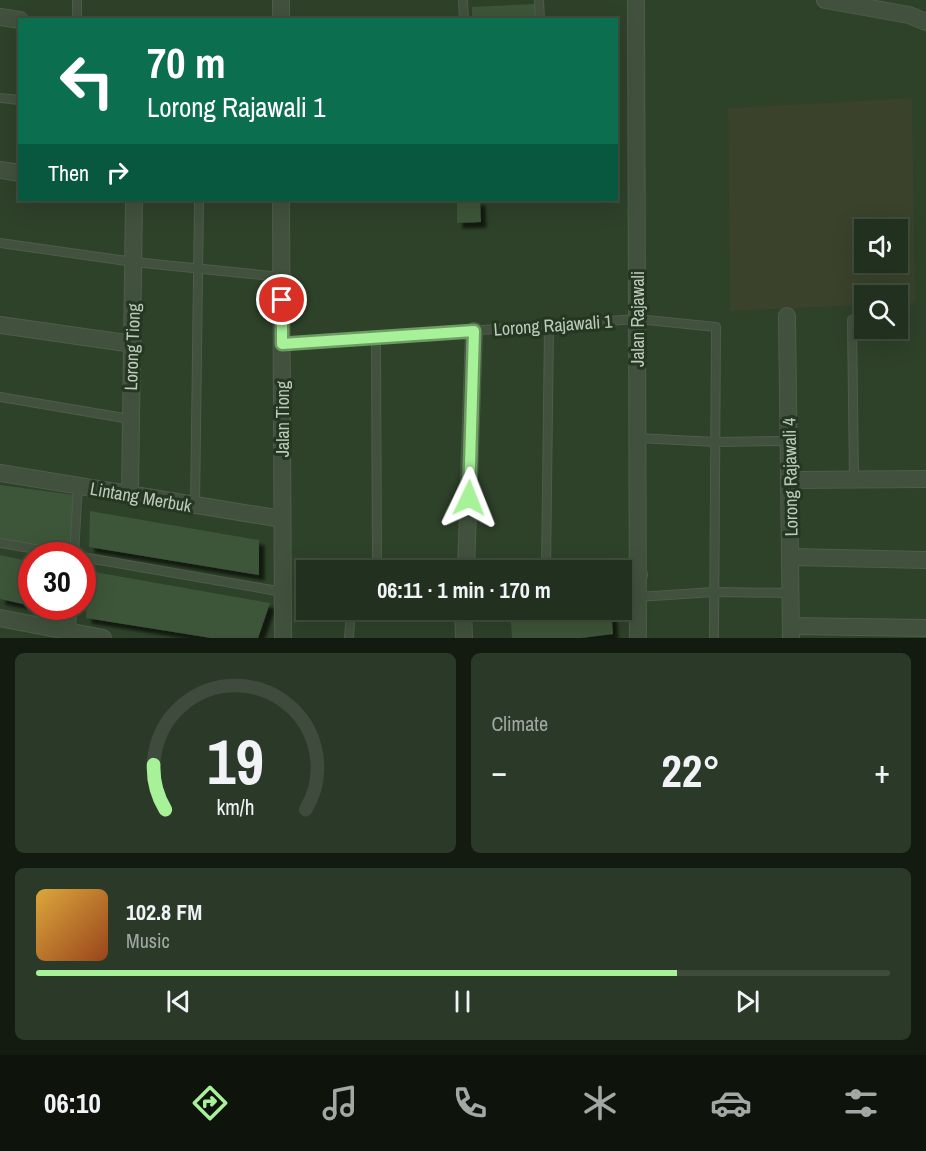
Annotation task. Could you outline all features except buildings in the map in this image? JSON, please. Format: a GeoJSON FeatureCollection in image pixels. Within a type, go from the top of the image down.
{"type":"FeatureCollection","features":[{"type":"Feature","properties":{"kind":"street"},"geometry":{"type":"LineString","coordinates":[[280,0],[281,18]]}},
{"type":"Feature","properties":{"kind":"street","name":"Jalan Rajawali"},"geometry":{"type":"LineString","coordinates":[[636,0],[638,638]]}},
{"type":"Feature","properties":{"kind":"street"},"geometry":{"type":"LineString","coordinates":[[825,0],[909,15],[926,22]]}},
{"type":"Feature","properties":{"kind":"street"},"geometry":{"type":"LineString","coordinates":[[0,17],[18,20]]}},
{"type":"Feature","properties":{"kind":"street"},"geometry":{"type":"LineString","coordinates":[[0,170],[18,173]]}},
{"type":"Feature","properties":{"kind":"street","name":"Lorong Tiong"},"geometry":{"type":"LineString","coordinates":[[130,495],[134,201]]}},
{"type":"Feature","properties":{"kind":"street","name":"Jalan Tiong"},"geometry":{"type":"LineString","coordinates":[[281,201],[283,638]]}},
{"type":"Feature","properties":{"kind":"street","name":"Lorong Rajawali 4"},"geometry":{"type":"LineString","coordinates":[[787,316],[792,557],[791,632]]}},
{"type":"Feature","properties":{"kind":"street"},"geometry":{"type":"LineString","coordinates":[[0,325],[133,344]]}},
{"type":"Feature","properties":{"kind":"street"},"geometry":{"type":"LineString","coordinates":[[466,560],[474,331]]}},
{"type":"Feature","properties":{"kind":"street","name":"Lintang Merbuk"},"geometry":{"type":"LineString","coordinates":[[0,473],[282,519]]}},
{"type":"Feature","properties":{"kind":"street"},"geometry":{"type":"LineString","coordinates":[[789,480],[926,479]]}},
{"type":"Feature","properties":{"kind":"street"},"geometry":{"type":"LineString","coordinates":[[792,557],[926,560]]}},
{"type":"Feature","properties":{"kind":"street"},"geometry":{"type":"LineString","coordinates":[[632,575],[639,575]]}},
{"type":"Feature","properties":{"kind":"street"},"geometry":{"type":"LineString","coordinates":[[0,618],[103,638]]}},
{"type":"Feature","properties":{"kind":"street"},"geometry":{"type":"LineString","coordinates":[[463,620],[464,638]]}},
{"type":"Feature","properties":{"kind":"street"},"geometry":{"type":"LineString","coordinates":[[791,632],[926,628]]}},
{"type":"Feature","properties":{"kind":"lane"},"geometry":{"type":"LineString","coordinates":[[77,0],[77,18]]}},
{"type":"Feature","properties":{"kind":"lane"},"geometry":{"type":"LineString","coordinates":[[463,0],[464,18]]}},
{"type":"Feature","properties":{"kind":"lane"},"geometry":{"type":"LineString","coordinates":[[539,0],[540,18]]}},
{"type":"Feature","properties":{"kind":"lane"},"geometry":{"type":"LineString","coordinates":[[0,98],[18,100]]}},
{"type":"Feature","properties":{"kind":"lane"},"geometry":{"type":"LineString","coordinates":[[195,506],[199,201]]}},
{"type":"Feature","properties":{"kind":"lane"},"geometry":{"type":"LineString","coordinates":[[0,243],[134,262],[282,277]]}},
{"type":"Feature","properties":{"kind":"lane","name":"Lorong Rajawali 1"},"geometry":{"type":"LineString","coordinates":[[282,344],[637,319],[716,327],[715,442]]}},
{"type":"Feature","properties":{"kind":"lane"},"geometry":{"type":"LineString","coordinates":[[852,320],[854,480]]}},
{"type":"Feature","properties":{"kind":"lane"},"geometry":{"type":"LineString","coordinates":[[546,560],[549,326]]}},
{"type":"Feature","properties":{"kind":"lane"},"geometry":{"type":"LineString","coordinates":[[376,338],[376,560]]}},
{"type":"Feature","properties":{"kind":"lane"},"geometry":{"type":"LineString","coordinates":[[0,397],[130,419]]}},
{"type":"Feature","properties":{"kind":"lane"},"geometry":{"type":"LineString","coordinates":[[638,438],[715,442],[789,441]]}},
{"type":"Feature","properties":{"kind":"lane"},"geometry":{"type":"LineString","coordinates":[[714,638],[715,442]]}},
{"type":"Feature","properties":{"kind":"lane"},"geometry":{"type":"LineString","coordinates":[[73,542],[78,486]]}},
{"type":"Feature","properties":{"kind":"lane"},"geometry":{"type":"LineString","coordinates":[[0,543],[18,546]]}},
{"type":"Feature","properties":{"kind":"lane"},"geometry":{"type":"LineString","coordinates":[[96,559],[283,592]]}},
{"type":"Feature","properties":{"kind":"lane"},"geometry":{"type":"LineString","coordinates":[[638,597],[714,592],[791,593]]}},
{"type":"Feature","properties":{"kind":"lane"},"geometry":{"type":"LineString","coordinates":[[71,620],[71,632]]}},
{"type":"Feature","properties":{"kind":"lane"},"geometry":{"type":"LineString","coordinates":[[350,638],[351,620]]}},
{"type":"Feature","properties":{"kind":"green space"},"geometry":{"type":"Polygon","coordinates":[[[912,98],[915,303],[908,303],[908,285],[854,285],[854,305],[730,311],[728,108],[912,98]]]}},
{"type":"Feature","properties":{"kind":"route"},"geometry":{"type":"LineString","coordinates":[[282,300],[282,344],[474,331],[469,498]]}}]}
